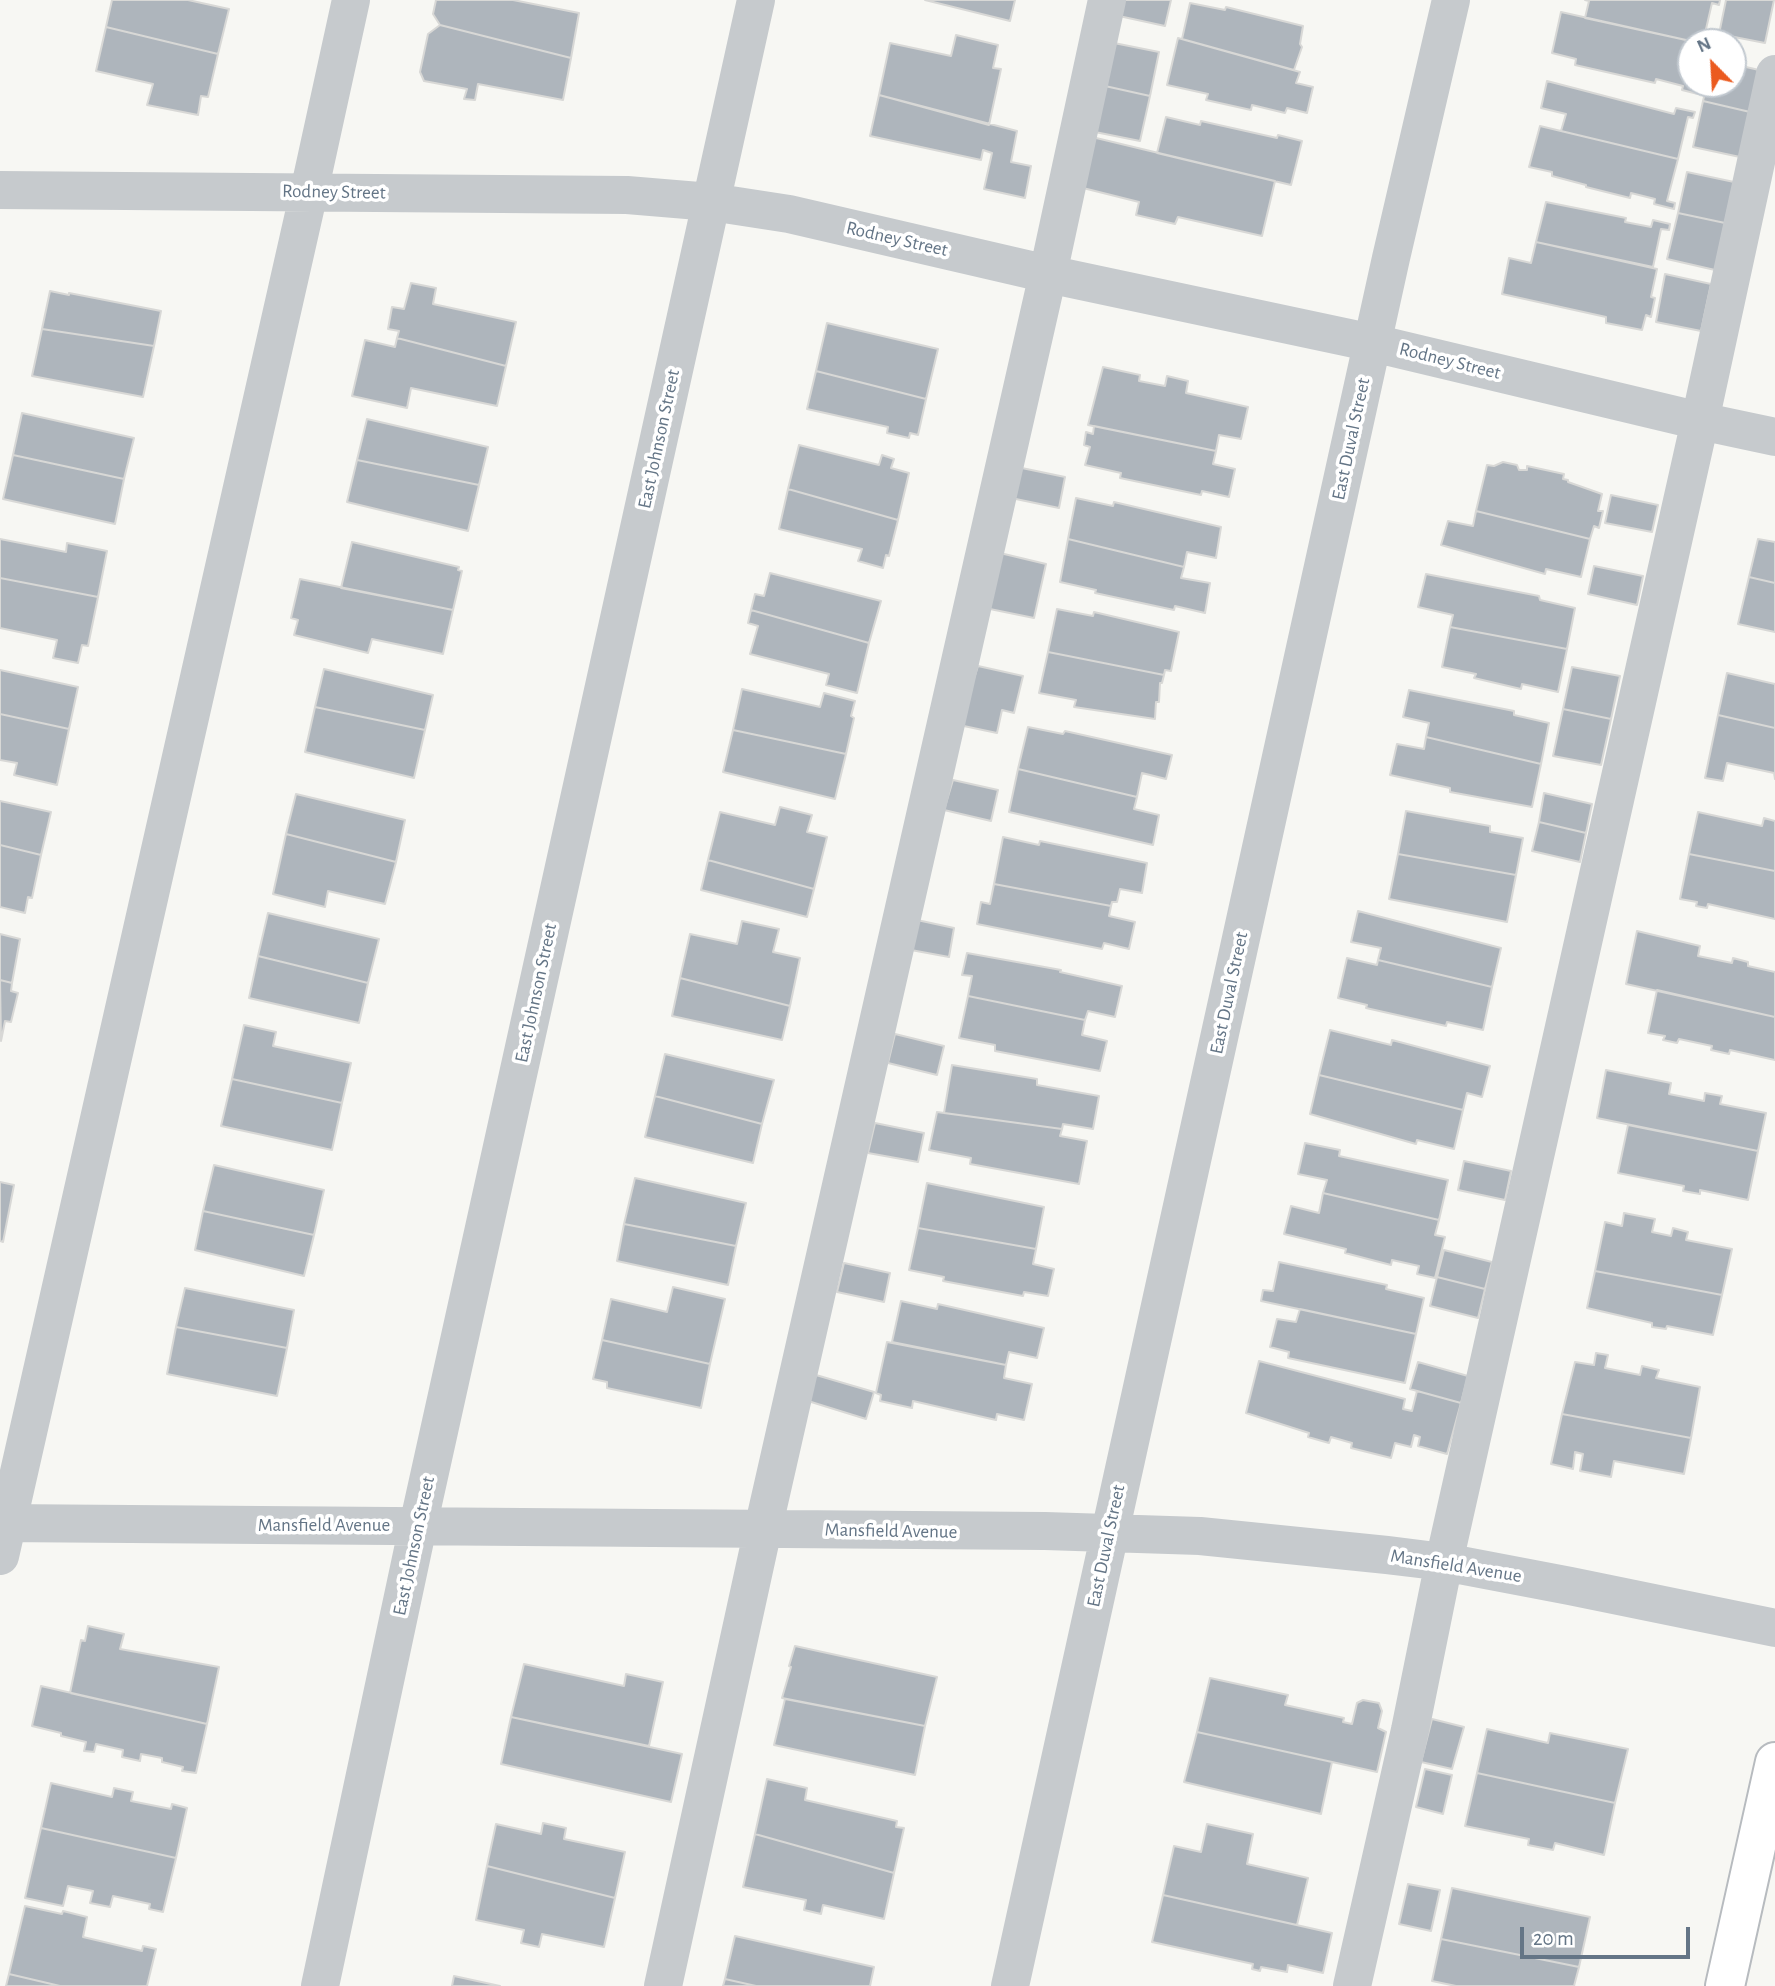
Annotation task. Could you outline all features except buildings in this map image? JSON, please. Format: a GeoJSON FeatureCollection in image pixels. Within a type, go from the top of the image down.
{"type":"FeatureCollection","features":[{"type":"Feature","properties":{"kind":"main road"},"geometry":{"type":"LineString","coordinates":[[1725,1986],[1775,1762]]}},
{"type":"Feature","properties":{"kind":"street"},"geometry":{"type":"LineString","coordinates":[[2,1534],[351,0]]}},
{"type":"Feature","properties":{"kind":"street","name":"East Johnson Street"},"geometry":{"type":"LineString","coordinates":[[320,1986],[418,1525],[757,0]]}},
{"type":"Feature","properties":{"kind":"street"},"geometry":{"type":"LineString","coordinates":[[663,1986],[763,1529],[1048,274],[1107,0]]}},
{"type":"Feature","properties":{"kind":"street","name":"East Duval Street"},"geometry":{"type":"LineString","coordinates":[[1010,1986],[1451,0]]}},
{"type":"Feature","properties":{"kind":"street"},"geometry":{"type":"LineString","coordinates":[[1352,1986],[1775,74]]}},
{"type":"Feature","properties":{"kind":"street","name":"Rodney Street"},"geometry":{"type":"LineString","coordinates":[[0,190],[627,195],[711,202],[789,214],[1048,274],[1373,343],[1775,437]]}},
{"type":"Feature","properties":{"kind":"street","name":"Mansfield Avenue"},"geometry":{"type":"LineString","coordinates":[[2,1534],[418,1525],[1200,1536],[1444,1562],[1775,1628]]}}]}
